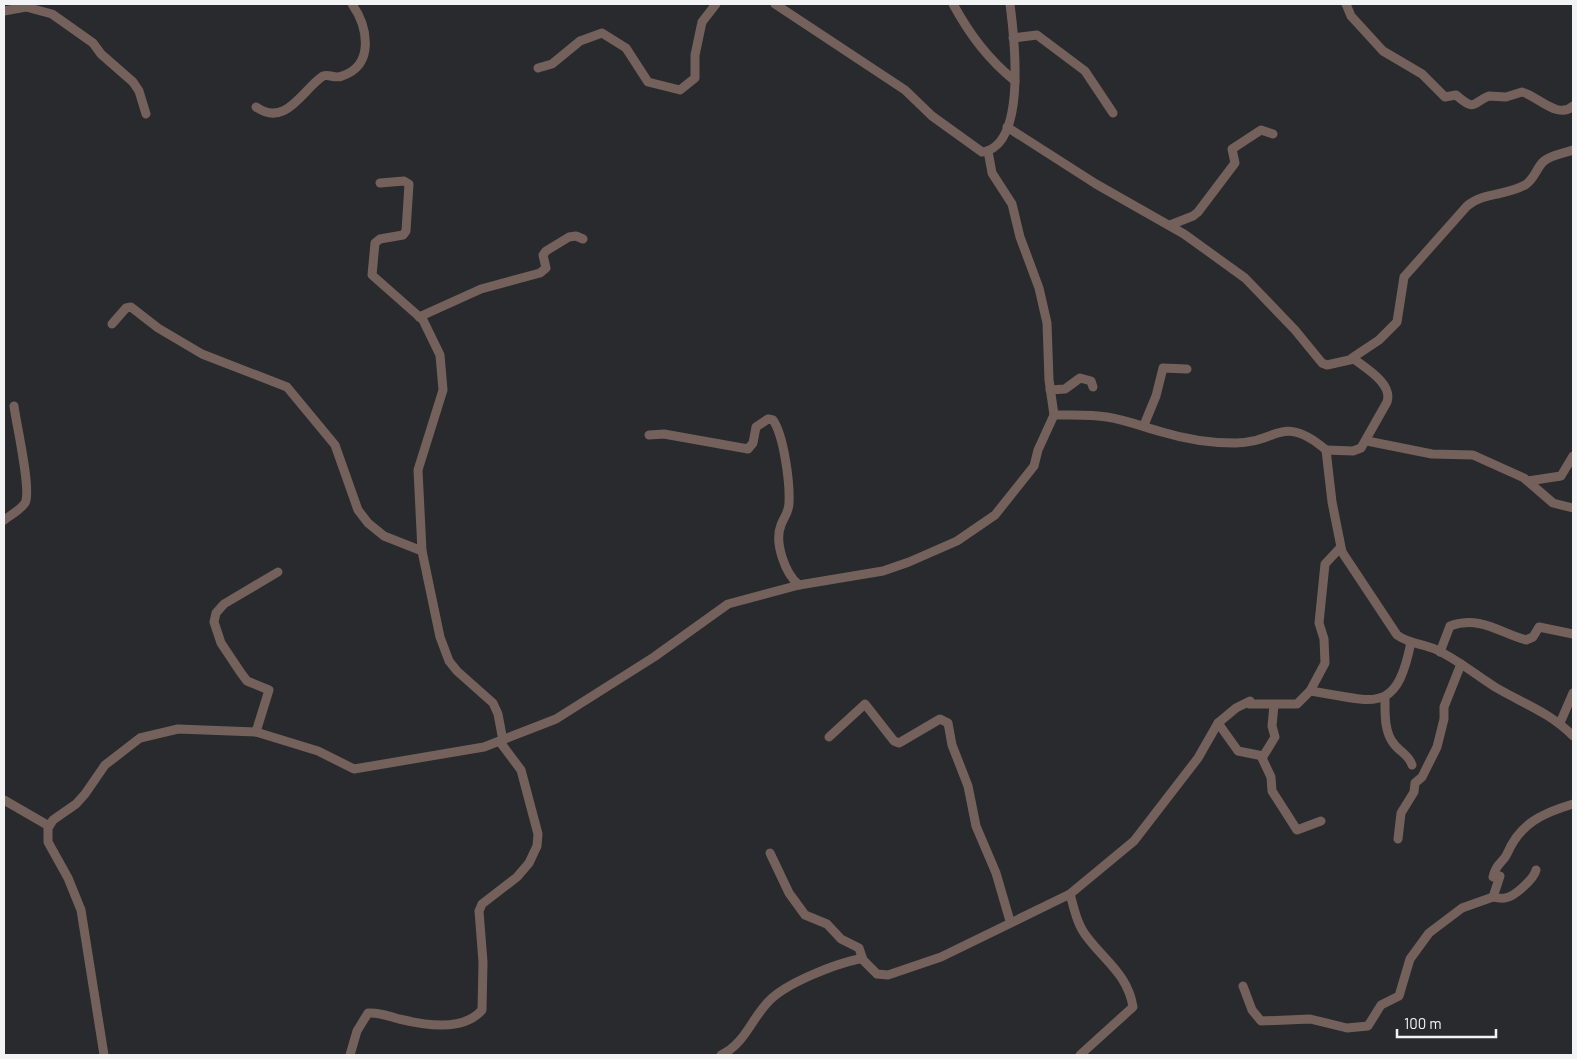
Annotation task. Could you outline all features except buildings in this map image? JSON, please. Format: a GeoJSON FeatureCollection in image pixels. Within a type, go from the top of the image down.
{"type":"FeatureCollection","features":[{"type":"Feature","properties":{"kind":"street"},"geometry":{"type":"LineString","coordinates":[[256,107],[266,114],[274,115],[293,104],[323,76],[339,78],[356,68],[363,57],[366,40],[363,23],[352,4]]}},
{"type":"Feature","properties":{"kind":"street"},"geometry":{"type":"LineString","coordinates":[[538,68],[552,64],[580,40],[602,33],[626,48],[648,82],[680,90],[695,78],[695,55],[702,22],[716,4]]}},
{"type":"Feature","properties":{"kind":"street"},"geometry":{"type":"LineString","coordinates":[[775,4],[905,90],[932,116],[976,150],[988,151],[998,144],[1007,128],[1012,112],[1015,81],[1010,4]]}},
{"type":"Feature","properties":{"kind":"street"},"geometry":{"type":"LineString","coordinates":[[953,4],[980,48],[998,68],[1015,81]]}},
{"type":"Feature","properties":{"kind":"street"},"geometry":{"type":"LineString","coordinates":[[1346,4],[1351,16],[1383,51],[1422,74],[1445,97],[1456,95],[1464,103],[1477,104],[1489,96],[1506,97],[1522,92],[1558,111],[1568,110],[1573,106]]}},
{"type":"Feature","properties":{"kind":"street"},"geometry":{"type":"LineString","coordinates":[[4,11],[17,8],[34,8],[52,14],[75,28],[133,82],[139,91],[146,114]]}},
{"type":"Feature","properties":{"kind":"street"},"geometry":{"type":"LineString","coordinates":[[1013,38],[1036,35],[1066,56],[1088,74],[1113,114]]}},
{"type":"Feature","properties":{"kind":"street"},"geometry":{"type":"LineString","coordinates":[[1007,128],[1091,180],[1170,225],[1245,278],[1295,330],[1322,363],[1327,365],[1352,358],[1379,340],[1397,322],[1404,277],[1467,206],[1480,198],[1508,192],[1524,185],[1533,178],[1547,159],[1573,150]]}},
{"type":"Feature","properties":{"kind":"street"},"geometry":{"type":"LineString","coordinates":[[1170,225],[1193,216],[1198,212],[1234,163],[1232,149],[1261,130],[1273,134]]}},
{"type":"Feature","properties":{"kind":"street"},"geometry":{"type":"LineString","coordinates":[[104,1055],[81,910],[66,872],[48,842],[49,826],[53,820],[76,804],[105,765],[140,738],[178,728],[256,732],[303,745],[354,769],[468,750],[501,741],[567,713],[654,656],[728,604],[799,585],[883,571],[910,562],[957,541],[988,521],[1034,466],[1038,450],[1054,415],[1050,390],[1047,323],[1038,288],[1020,238],[1012,204],[992,173],[988,151]]}},
{"type":"Feature","properties":{"kind":"street"},"geometry":{"type":"LineString","coordinates":[[350,1055],[357,1031],[368,1013],[378,1013],[400,1019],[444,1025],[469,1020],[482,1010],[483,962],[478,911],[482,904],[517,877],[529,863],[537,846],[538,834],[521,770],[501,741],[498,714],[493,703],[457,671],[449,661],[440,637],[422,551],[418,470],[444,383],[440,355],[430,330],[420,317],[372,275],[375,243],[380,239],[402,235],[406,231],[409,184],[404,181],[380,183]]}},
{"type":"Feature","properties":{"kind":"street"},"geometry":{"type":"LineString","coordinates":[[420,317],[481,289],[540,273],[546,268],[543,255],[546,251],[569,237],[576,236],[583,239]]}},
{"type":"Feature","properties":{"kind":"street"},"geometry":{"type":"LineString","coordinates":[[112,324],[126,308],[131,307],[158,328],[202,354],[287,387],[334,445],[358,510],[368,523],[384,536],[422,551]]}},
{"type":"Feature","properties":{"kind":"street"},"geometry":{"type":"LineString","coordinates":[[1054,415],[1100,416],[1144,425],[1194,440],[1234,444],[1255,441],[1276,432],[1290,431],[1306,436],[1326,450],[1353,451],[1362,448],[1367,441],[1389,394],[1382,382],[1352,358]]}},
{"type":"Feature","properties":{"kind":"street"},"geometry":{"type":"LineString","coordinates":[[1144,425],[1156,396],[1162,368],[1187,369]]}},
{"type":"Feature","properties":{"kind":"street"},"geometry":{"type":"LineString","coordinates":[[1050,390],[1065,389],[1080,378],[1092,381],[1093,387]]}},
{"type":"Feature","properties":{"kind":"street"},"geometry":{"type":"LineString","coordinates":[[4,520],[21,508],[26,499],[24,463],[14,406]]}},
{"type":"Feature","properties":{"kind":"street"},"geometry":{"type":"LineString","coordinates":[[649,435],[664,434],[745,449],[752,446],[758,425],[768,419],[773,420],[780,436],[789,501],[788,512],[780,527],[782,552],[790,577],[799,585]]}},
{"type":"Feature","properties":{"kind":"street"},"geometry":{"type":"LineString","coordinates":[[1367,441],[1432,454],[1473,454],[1528,481],[1547,500],[1561,506],[1573,508]]}},
{"type":"Feature","properties":{"kind":"street"},"geometry":{"type":"LineString","coordinates":[[1326,450],[1340,548],[1397,635],[1410,642],[1440,652],[1461,664],[1495,687],[1560,723],[1573,736]]}},
{"type":"Feature","properties":{"kind":"street"},"geometry":{"type":"LineString","coordinates":[[1528,481],[1561,476],[1573,456]]}},
{"type":"Feature","properties":{"kind":"street"},"geometry":{"type":"LineString","coordinates":[[770,853],[789,893],[804,915],[827,924],[841,939],[859,948],[863,960],[876,974],[888,975],[941,957],[1010,921],[1070,894],[1134,841],[1198,758],[1218,723],[1236,708],[1250,701],[1249,704],[1297,704],[1310,691],[1325,663],[1324,639],[1319,623],[1325,564],[1340,548]]}},
{"type":"Feature","properties":{"kind":"street"},"geometry":{"type":"LineString","coordinates":[[256,732],[269,690],[247,681],[221,643],[214,622],[216,613],[224,604],[278,572]]}},
{"type":"Feature","properties":{"kind":"street"},"geometry":{"type":"LineString","coordinates":[[1440,652],[1450,626],[1461,623],[1487,624],[1526,640],[1533,637],[1539,627],[1573,634]]}},
{"type":"Feature","properties":{"kind":"street"},"geometry":{"type":"LineString","coordinates":[[1310,691],[1357,698],[1385,698],[1391,694],[1404,674],[1410,642]]}},
{"type":"Feature","properties":{"kind":"street"},"geometry":{"type":"LineString","coordinates":[[1398,838],[1402,813],[1414,792],[1415,783],[1422,777],[1439,742],[1444,707],[1461,664]]}},
{"type":"Feature","properties":{"kind":"street"},"geometry":{"type":"LineString","coordinates":[[1560,723],[1573,693]]}},
{"type":"Feature","properties":{"kind":"street"},"geometry":{"type":"LineString","coordinates":[[1385,698],[1386,721],[1392,742],[1409,758],[1412,765]]}},
{"type":"Feature","properties":{"kind":"street"},"geometry":{"type":"LineString","coordinates":[[829,737],[865,704],[894,740],[899,743],[940,719],[948,723],[952,745],[968,786],[976,826],[996,873],[1010,921]]}},
{"type":"Feature","properties":{"kind":"street"},"geometry":{"type":"LineString","coordinates":[[1263,756],[1275,736],[1272,726],[1274,705]]}},
{"type":"Feature","properties":{"kind":"street"},"geometry":{"type":"LineString","coordinates":[[1218,723],[1238,750],[1263,756]]}},
{"type":"Feature","properties":{"kind":"street"},"geometry":{"type":"LineString","coordinates":[[1263,756],[1271,777],[1272,791],[1296,828],[1299,830],[1321,822]]}},
{"type":"Feature","properties":{"kind":"street"},"geometry":{"type":"LineString","coordinates":[[4,800],[49,826]]}},
{"type":"Feature","properties":{"kind":"street"},"geometry":{"type":"LineString","coordinates":[[1493,897],[1500,876],[1493,877],[1497,864],[1507,855],[1508,848],[1522,830],[1534,819],[1573,804]]}},
{"type":"Feature","properties":{"kind":"street"},"geometry":{"type":"LineString","coordinates":[[1243,986],[1252,1010],[1262,1022],[1310,1019],[1335,1026],[1365,1027],[1373,1020],[1381,1005],[1398,996],[1410,958],[1429,933],[1462,908],[1493,897],[1504,899],[1513,895],[1532,880],[1536,870]]}},
{"type":"Feature","properties":{"kind":"street"},"geometry":{"type":"LineString","coordinates":[[1070,894],[1082,930],[1117,970],[1128,990],[1133,1007],[1080,1055]]}},
{"type":"Feature","properties":{"kind":"street"},"geometry":{"type":"LineString","coordinates":[[721,1055],[732,1049],[742,1040],[758,1013],[778,992],[851,960],[863,960]]}}]}
